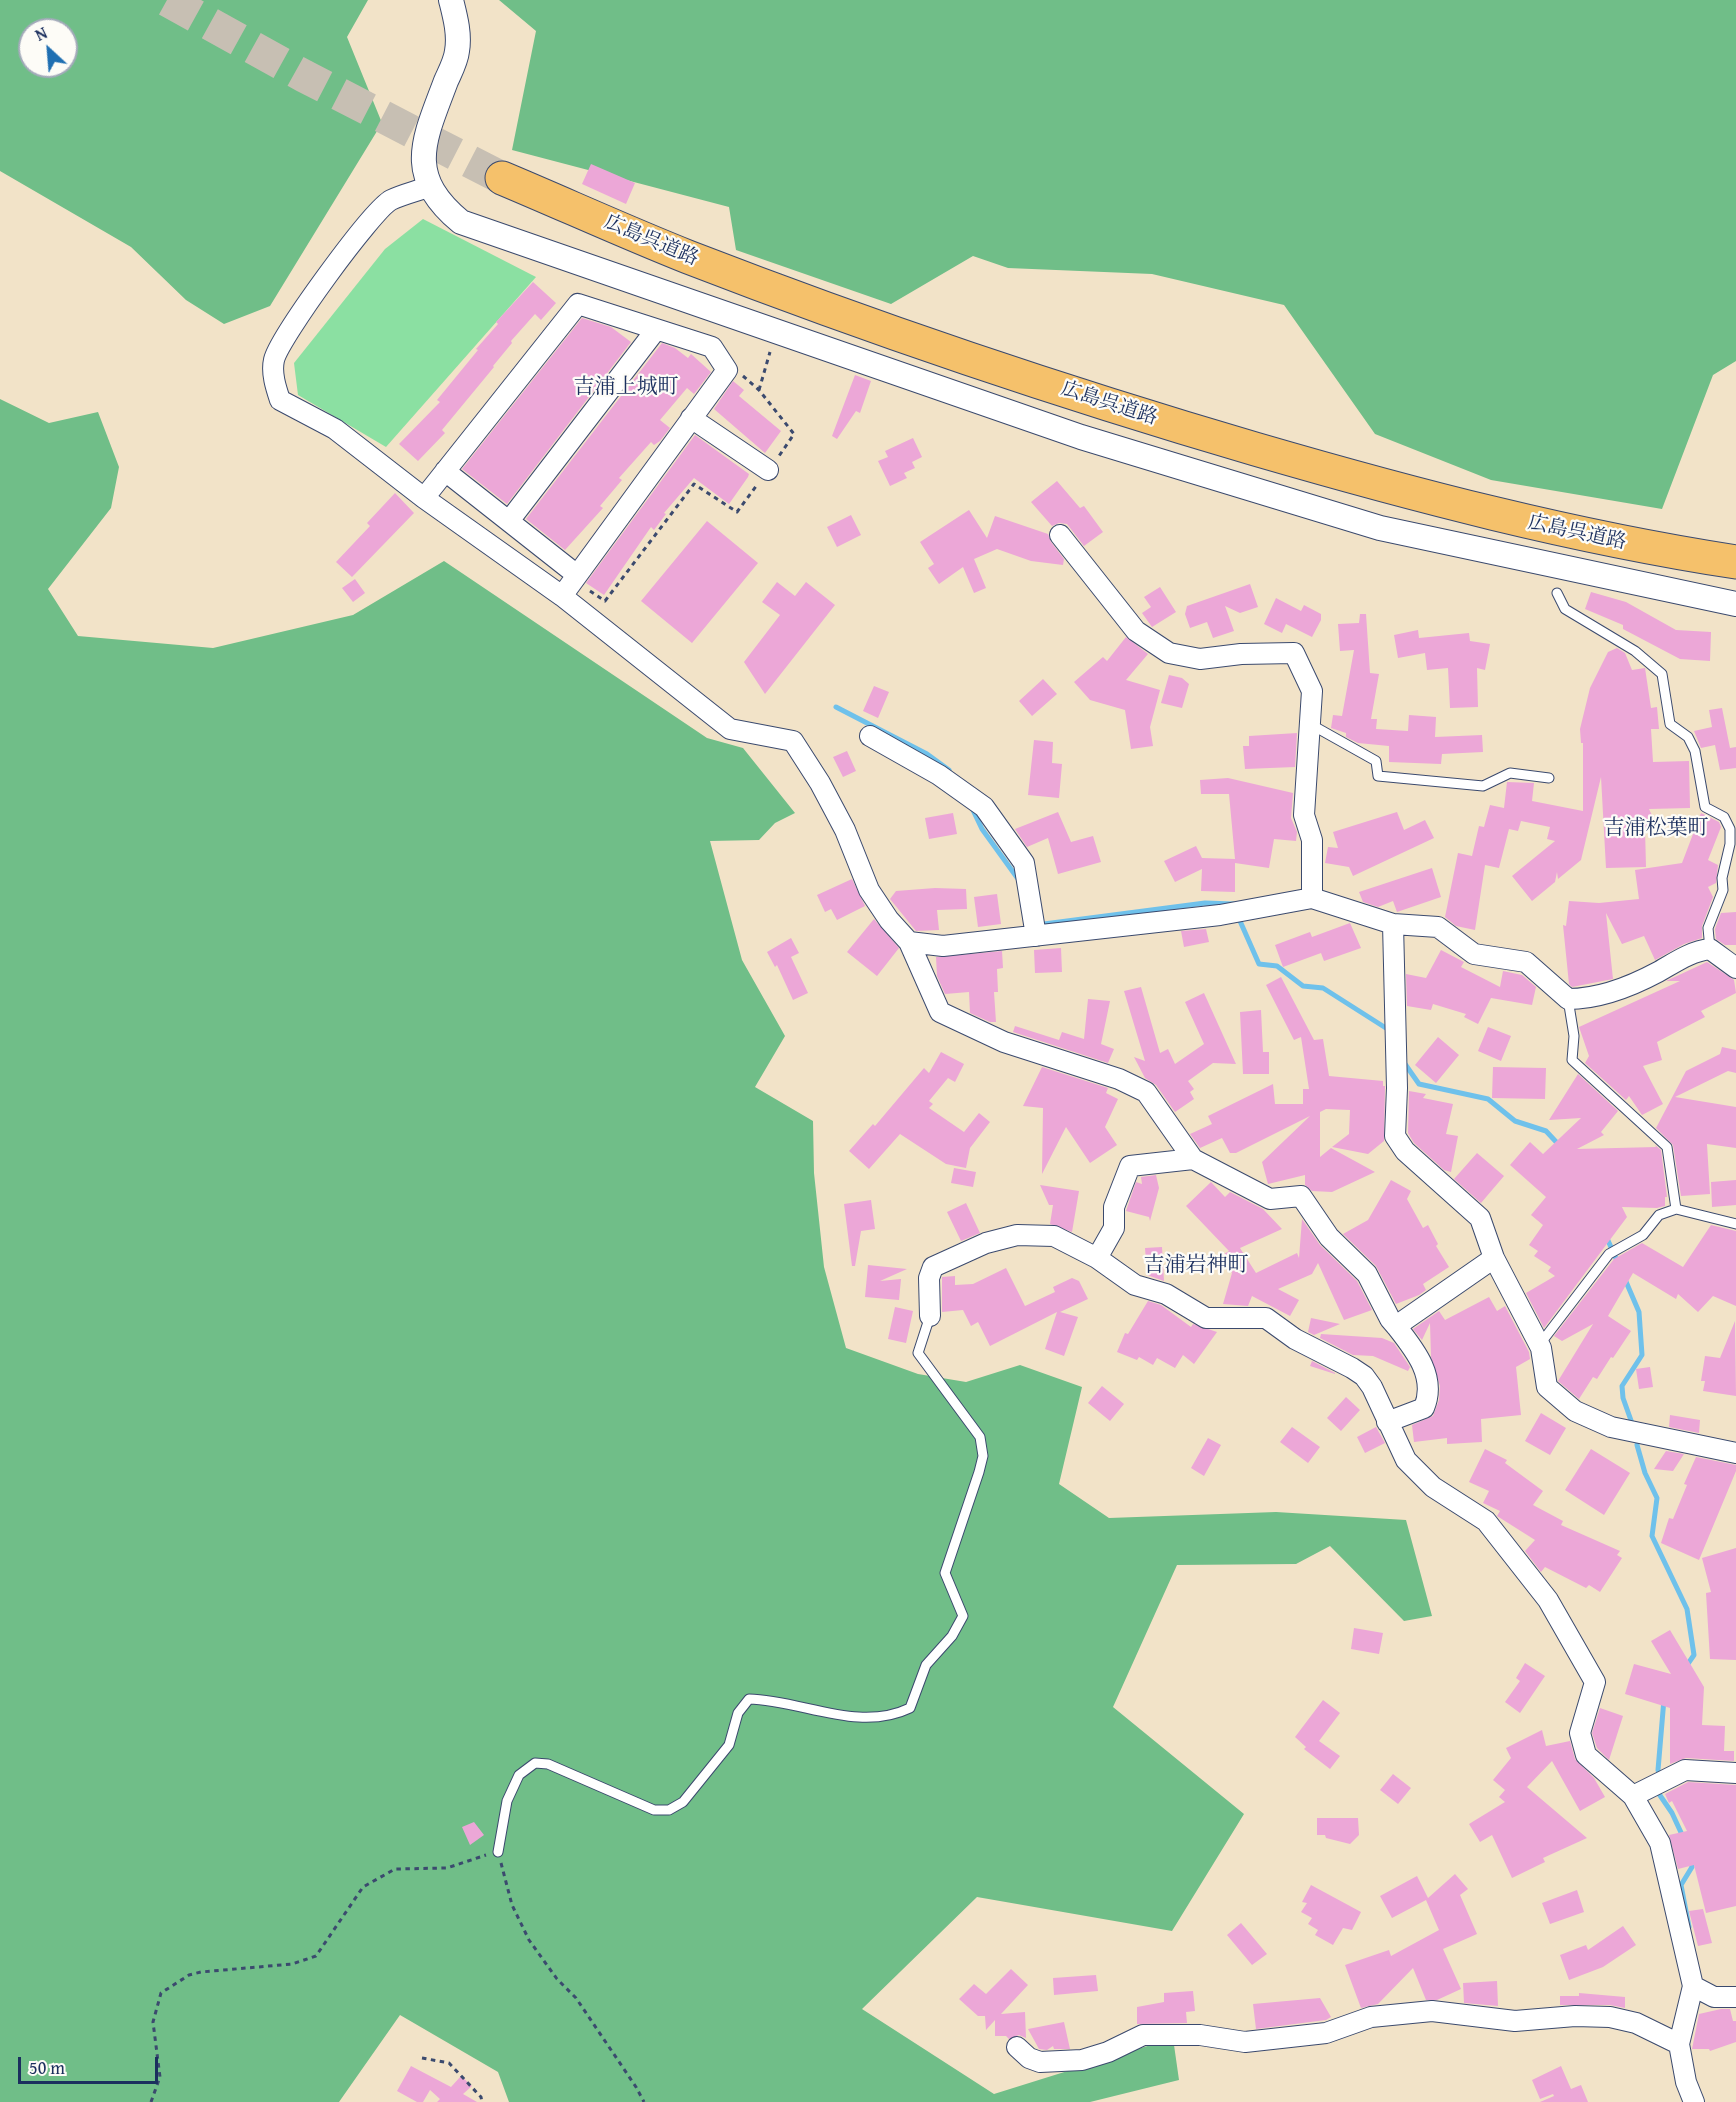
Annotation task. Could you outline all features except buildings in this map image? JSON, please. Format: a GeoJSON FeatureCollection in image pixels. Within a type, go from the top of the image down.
{"type":"FeatureCollection","features":[{"type":"Feature","properties":{"kind":"highway","name":"広島呉道路"},"geometry":{"type":"LineString","coordinates":[[502,178],[685,255],[869,324],[1151,418],[1344,475],[1518,520],[1649,549],[1736,562]]}},
{"type":"Feature","properties":{"kind":"street"},"geometry":{"type":"LineString","coordinates":[[451,0],[457,25],[457,51],[423,142],[423,164],[430,186],[442,206],[461,222],[1081,437],[1380,528],[1736,604]]}},
{"type":"Feature","properties":{"kind":"street"},"geometry":{"type":"LineString","coordinates":[[430,186],[390,200],[372,216],[299,314],[274,359],[274,381],[280,400],[335,429],[424,498],[562,596],[730,729],[792,741],[820,783],[845,830],[868,890],[909,942],[940,1012],[1004,1042],[1119,1079],[1146,1092],[1193,1159],[1270,1199],[1301,1196],[1329,1237],[1367,1274],[1390,1319],[1419,1355],[1430,1393],[1424,1408],[1388,1422]]}},
{"type":"Feature","properties":{"kind":"street"},"geometry":{"type":"LineString","coordinates":[[424,498],[578,304],[655,331],[712,347],[727,370],[562,596]]}},
{"type":"Feature","properties":{"kind":"street"},"geometry":{"type":"LineString","coordinates":[[509,521],[655,331]]}},
{"type":"Feature","properties":{"kind":"street"},"geometry":{"type":"LineString","coordinates":[[691,418],[768,470]]}},
{"type":"Feature","properties":{"kind":"street"},"geometry":{"type":"LineString","coordinates":[[445,471],[576,577]]}},
{"type":"Feature","properties":{"kind":"street"},"geometry":{"type":"LineString","coordinates":[[1060,535],[1136,631],[1169,653],[1200,659],[1241,654],[1294,653],[1312,691],[1304,815],[1312,840],[1312,898]]}},
{"type":"Feature","properties":{"kind":"street"},"geometry":{"type":"LineString","coordinates":[[870,736],[939,775],[984,807],[1024,863],[1036,936]]}},
{"type":"Feature","properties":{"kind":"street"},"geometry":{"type":"LineString","coordinates":[[909,942],[943,946],[1036,936],[1220,915],[1312,898],[1393,924],[1438,927],[1474,954],[1526,962],[1568,999],[1592,999],[1643,980],[1698,950],[1710,949],[1736,968]]}},
{"type":"Feature","properties":{"kind":"street"},"geometry":{"type":"LineString","coordinates":[[1393,924],[1395,1136],[1406,1151],[1480,1218],[1494,1258],[1540,1344],[1547,1387],[1575,1411],[1611,1427],[1736,1453]]}},
{"type":"Feature","properties":{"kind":"street"},"geometry":{"type":"LineString","coordinates":[[1097,1258],[1114,1228],[1114,1207],[1130,1166],[1193,1159]]}},
{"type":"Feature","properties":{"kind":"street"},"geometry":{"type":"LineString","coordinates":[[930,1316],[929,1278],[933,1267],[986,1242],[1017,1235],[1054,1236],[1097,1258],[1135,1285],[1166,1294],[1206,1318],[1266,1318],[1296,1339],[1364,1376],[1372,1387],[1406,1461],[1432,1487],[1486,1521],[1548,1600],[1595,1682],[1580,1732],[1586,1755],[1634,1796],[1660,1843],[1693,1986],[1679,2044],[1686,2082],[1694,2102]]}},
{"type":"Feature","properties":{"kind":"street"},"geometry":{"type":"LineString","coordinates":[[1396,1326],[1494,1258]]}},
{"type":"Feature","properties":{"kind":"street"},"geometry":{"type":"LineString","coordinates":[[1634,1796],[1685,1770],[1736,1773]]}},
{"type":"Feature","properties":{"kind":"street"},"geometry":{"type":"LineString","coordinates":[[1693,1986],[1714,1997],[1736,1997]]}},
{"type":"Feature","properties":{"kind":"street"},"geometry":{"type":"LineString","coordinates":[[1017,2047],[1029,2058],[1040,2062],[1082,2060],[1108,2052],[1143,2035],[1200,2035],[1245,2042],[1326,2033],[1371,2017],[1432,2011],[1515,2021],[1575,2016],[1610,2017],[1636,2023],[1679,2044]]}},
{"type":"Feature","properties":{"kind":"lane"},"geometry":{"type":"LineString","coordinates":[[1557,593],[1565,609],[1635,651],[1662,674],[1670,724],[1688,737],[1695,751],[1705,807],[1724,817],[1730,830],[1730,844],[1722,878],[1723,890],[1708,928],[1710,949]]}},
{"type":"Feature","properties":{"kind":"lane"},"geometry":{"type":"LineString","coordinates":[[1310,724],[1376,761],[1378,776],[1482,786],[1510,773],[1549,778]]}},
{"type":"Feature","properties":{"kind":"lane"},"geometry":{"type":"LineString","coordinates":[[1568,999],[1574,1036],[1572,1060],[1667,1147],[1676,1209]]}},
{"type":"Feature","properties":{"kind":"lane"},"geometry":{"type":"LineString","coordinates":[[1540,1344],[1609,1254],[1643,1235],[1659,1215],[1676,1209],[1736,1224]]}},
{"type":"Feature","properties":{"kind":"lane"},"geometry":{"type":"LineString","coordinates":[[498,1852],[507,1801],[519,1775],[535,1763],[548,1764],[654,1810],[669,1810],[683,1802],[729,1745],[738,1713],[748,1699],[765,1699],[843,1715],[878,1719],[910,1708],[926,1665],[952,1636],[963,1616],[945,1573],[980,1472],[982,1456],[980,1437],[918,1353],[930,1316]]}},
{"type":"Feature","properties":{"kind":"path"},"geometry":{"type":"LineString","coordinates":[[759,390],[777,330]]}},
{"type":"Feature","properties":{"kind":"path"},"geometry":{"type":"LineString","coordinates":[[576,577],[605,601],[694,484],[737,512],[768,470],[794,434],[759,390],[737,371],[727,370]]}},
{"type":"Feature","properties":{"kind":"path"},"geometry":{"type":"LineString","coordinates":[[151,2102],[160,2077],[153,2022],[161,1993],[189,1975],[201,1972],[292,1964],[316,1956],[363,1887],[395,1869],[447,1868],[498,1852],[512,1905],[529,1940],[557,1979],[576,1998],[644,2102]]}},
{"type":"Feature","properties":{"kind":"path"},"geometry":{"type":"LineString","coordinates":[[422,2058],[449,2063],[472,2086],[482,2102]]}},
{"type":"Feature","properties":{"kind":"green space"},"geometry":{"type":"Polygon","coordinates":[[[0,0],[368,0],[347,37],[382,123],[270,306],[224,324],[186,300],[131,247],[0,171],[0,0]]]}},
{"type":"Feature","properties":{"kind":"green space"},"geometry":{"type":"Polygon","coordinates":[[[499,0],[1736,0],[1736,361],[1713,375],[1662,509],[1491,480],[1375,434],[1284,305],[1152,274],[1008,268],[973,256],[891,304],[736,250],[729,207],[512,150],[536,31],[499,0]]]}},
{"type":"Feature","properties":{"kind":"green space"},"geometry":{"type":"Polygon","coordinates":[[[423,219],[536,277],[386,447],[298,395],[294,363],[385,249],[423,219]]]}},
{"type":"Feature","properties":{"kind":"green space"},"geometry":{"type":"Polygon","coordinates":[[[0,399],[49,423],[98,412],[119,467],[111,508],[48,589],[78,636],[213,648],[353,615],[444,561],[707,738],[743,748],[795,813],[775,823],[759,840],[710,841],[742,960],[785,1036],[755,1087],[813,1121],[814,1173],[824,1267],[846,1348],[918,1374],[966,1382],[1020,1365],[1082,1387],[1059,1484],[1109,1518],[1276,1512],[1406,1520],[1432,1616],[1404,1621],[1330,1546],[1296,1564],[1177,1565],[1113,1707],[1244,1814],[1172,1931],[977,1897],[862,2009],[994,2094],[1173,2038],[1179,2080],[1090,2102],[509,2102],[498,2072],[400,2015],[339,2102],[0,2102],[0,399]]]}},
{"type":"Feature","properties":{"kind":"waterway"},"geometry":{"type":"LineString","coordinates":[[836,707],[927,754],[949,770]]}},
{"type":"Feature","properties":{"kind":"waterway"},"geometry":{"type":"LineString","coordinates":[[972,808],[982,829],[1021,883]]}},
{"type":"Feature","properties":{"kind":"waterway"},"geometry":{"type":"LineString","coordinates":[[1044,924],[1205,903],[1234,904]]}},
{"type":"Feature","properties":{"kind":"waterway"},"geometry":{"type":"LineString","coordinates":[[1240,921],[1259,964],[1277,966],[1303,986],[1323,988],[1389,1030]]}},
{"type":"Feature","properties":{"kind":"waterway"},"geometry":{"type":"LineString","coordinates":[[1405,1064],[1419,1084],[1488,1099],[1515,1121],[1546,1131],[1559,1145]]}},
{"type":"Feature","properties":{"kind":"waterway"},"geometry":{"type":"LineString","coordinates":[[1606,1236],[1618,1263]]}},
{"type":"Feature","properties":{"kind":"waterway"},"geometry":{"type":"LineString","coordinates":[[1624,1277],[1639,1312],[1642,1355],[1622,1386],[1623,1398],[1633,1426]]}},
{"type":"Feature","properties":{"kind":"waterway"},"geometry":{"type":"LineString","coordinates":[[1637,1445],[1645,1473],[1657,1498],[1652,1536],[1687,1609],[1694,1655],[1685,1668]]}},
{"type":"Feature","properties":{"kind":"waterway"},"geometry":{"type":"LineString","coordinates":[[1658,1770],[1664,1699]]}},
{"type":"Feature","properties":{"kind":"waterway"},"geometry":{"type":"LineString","coordinates":[[1657,1791],[1672,1813],[1684,1839]]}},
{"type":"Feature","properties":{"kind":"waterway"},"geometry":{"type":"LineString","coordinates":[[1689,1927],[1681,1885],[1692,1867],[1690,1859]]}},
{"type":"Feature","properties":{"kind":"tunnel"},"geometry":{"type":"LineString","coordinates":[[167,0],[304,76],[502,178]]}},
{"type":"Feature","properties":{"kind":"district","name":"吉浦上城町"},"geometry":{"type":"Point","coordinates":[626,388]}},
{"type":"Feature","properties":{"kind":"district","name":"吉浦松葉町"},"geometry":{"type":"Point","coordinates":[1656,829]}},
{"type":"Feature","properties":{"kind":"district","name":"吉浦岩神町"},"geometry":{"type":"Point","coordinates":[1196,1266]}}]}
